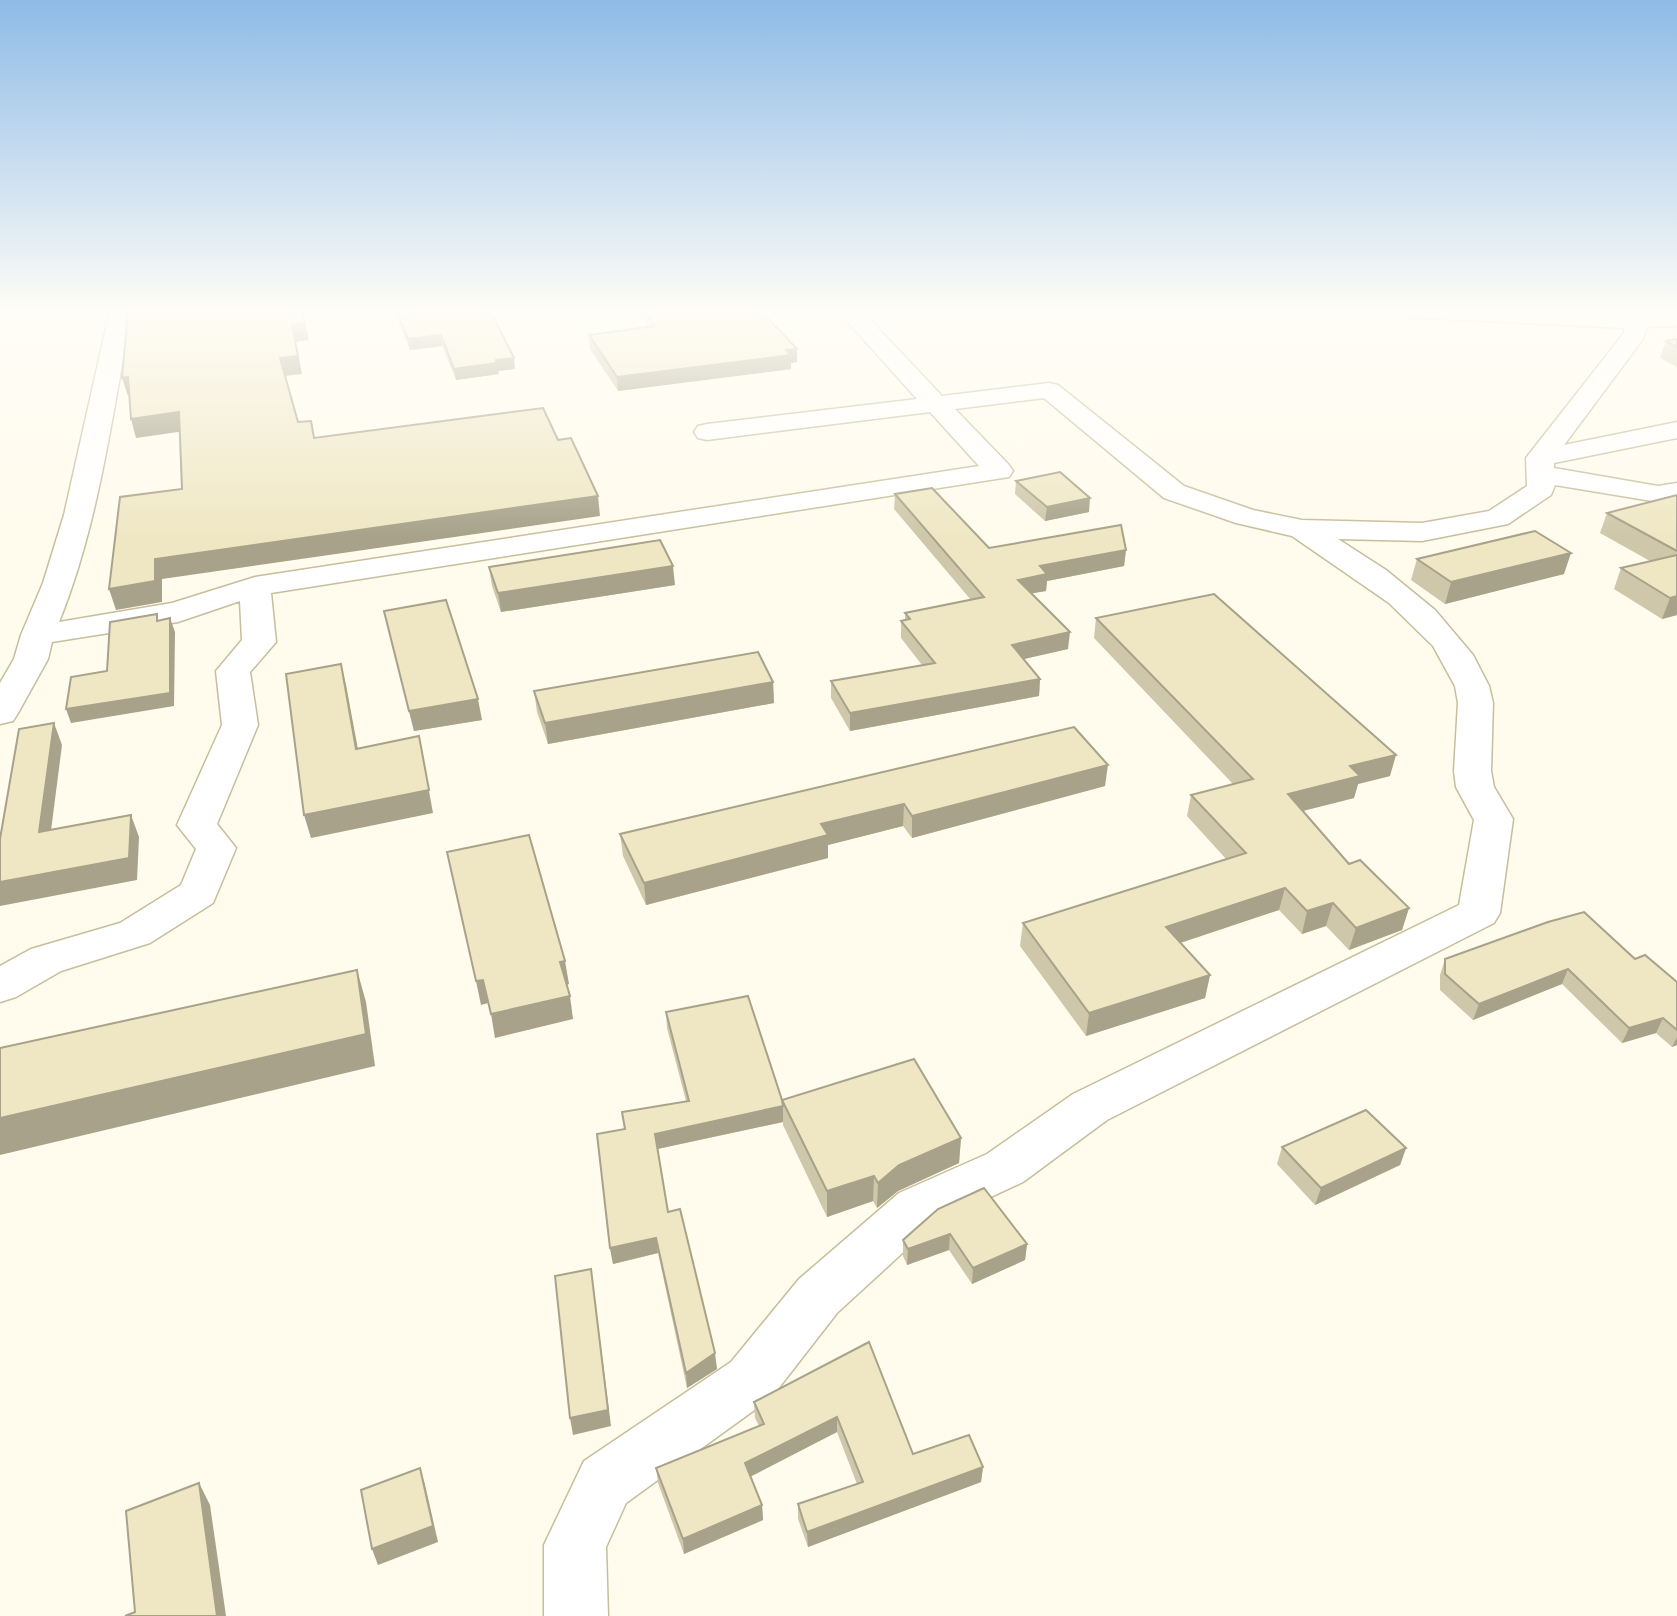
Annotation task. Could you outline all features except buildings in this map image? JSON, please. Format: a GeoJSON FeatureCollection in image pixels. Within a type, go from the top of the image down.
{"type":"FeatureCollection","features":[{"type":"Feature","properties":{"kind":"street"},"geometry":{"type":"LineString","coordinates":[[0,713],[31,659],[37,635],[59,583],[79,515],[106,385]]}},
{"type":"Feature","properties":{"kind":"street"},"geometry":{"type":"LineString","coordinates":[[37,635],[178,612],[255,586],[999,471],[919,385]]}},
{"type":"Feature","properties":{"kind":"street"},"geometry":{"type":"LineString","coordinates":[[708,432],[1049,390],[1174,492],[1247,517],[1302,529],[1422,532],[1498,518],[1541,489],[1540,466],[1597,385]]}},
{"type":"Feature","properties":{"kind":"street"},"geometry":{"type":"LineString","coordinates":[[1540,466],[1677,430]]}},
{"type":"Feature","properties":{"kind":"street"},"geometry":{"type":"LineString","coordinates":[[1540,466],[1658,494],[1677,491]]}},
{"type":"Feature","properties":{"kind":"street"},"geometry":{"type":"LineString","coordinates":[[576,1616],[575,1545],[605,1482],[751,1380],[818,1296],[917,1208],[1006,1168],[1090,1107],[1479,913],[1494,819],[1482,803],[1471,773],[1474,710],[1472,687],[1464,668],[1449,645],[1413,606],[1302,529]]}},
{"type":"Feature","properties":{"kind":"street"},"geometry":{"type":"LineString","coordinates":[[0,986],[46,960],[135,933],[198,893],[216,848],[197,825],[240,725],[233,671],[259,642],[255,586]]}}]}
